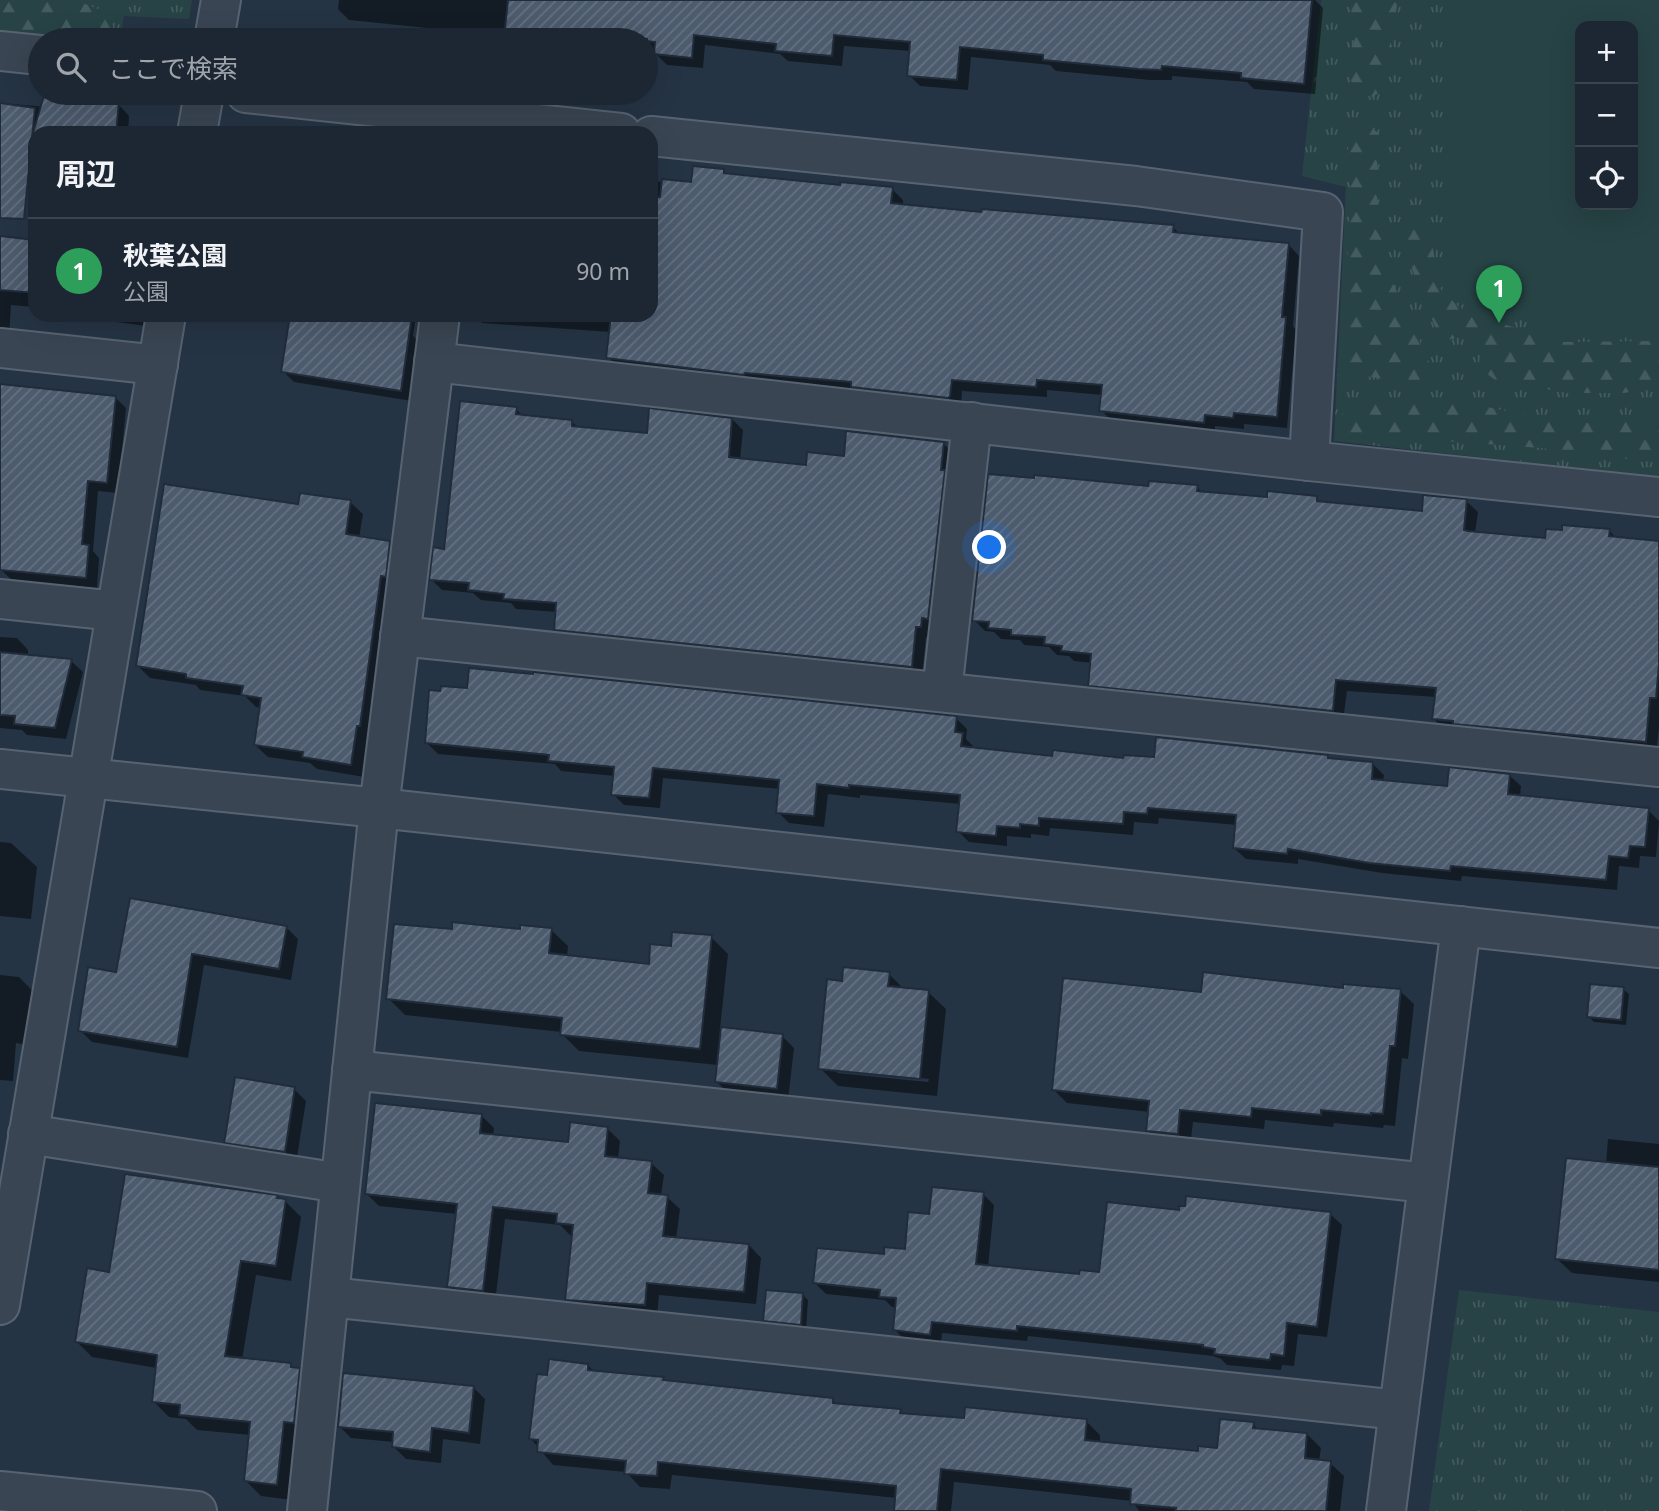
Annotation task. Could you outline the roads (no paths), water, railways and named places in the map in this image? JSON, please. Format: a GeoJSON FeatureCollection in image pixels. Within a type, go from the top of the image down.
{"type":"FeatureCollection","features":[{"type":"Feature","properties":{"kind":"street"},"geometry":{"type":"LineString","coordinates":[[216,28],[221,0]]}},
{"type":"Feature","properties":{"kind":"street"},"geometry":{"type":"LineString","coordinates":[[0,51],[28,54]]}},
{"type":"Feature","properties":{"kind":"street"},"geometry":{"type":"LineString","coordinates":[[198,126],[202,105]]}},
{"type":"Feature","properties":{"kind":"street"},"geometry":{"type":"LineString","coordinates":[[328,105],[484,126]]}},
{"type":"Feature","properties":{"kind":"street"},"geometry":{"type":"LineString","coordinates":[[658,137],[1136,186],[1323,212],[1308,461]]}},
{"type":"Feature","properties":{"kind":"street"},"geometry":{"type":"LineString","coordinates":[[0,1305],[19,1130],[87,778],[165,322]]}},
{"type":"Feature","properties":{"kind":"street"},"geometry":{"type":"LineString","coordinates":[[307,1511],[379,808],[439,322]]}},
{"type":"Feature","properties":{"kind":"street"},"geometry":{"type":"LineString","coordinates":[[0,348],[158,365]]}},
{"type":"Feature","properties":{"kind":"street"},"geometry":{"type":"LineString","coordinates":[[434,362],[1308,461],[1659,497]]}},
{"type":"Feature","properties":{"kind":"street"},"geometry":{"type":"LineString","coordinates":[[942,692],[972,422]]}},
{"type":"Feature","properties":{"kind":"street"},"geometry":{"type":"LineString","coordinates":[[0,599],[116,611]]}},
{"type":"Feature","properties":{"kind":"street"},"geometry":{"type":"LineString","coordinates":[[400,636],[1659,767]]}},
{"type":"Feature","properties":{"kind":"street"},"geometry":{"type":"LineString","coordinates":[[0,769],[1659,948]]}},
{"type":"Feature","properties":{"kind":"street"},"geometry":{"type":"LineString","coordinates":[[1386,1511],[1461,926]]}},
{"type":"Feature","properties":{"kind":"street"},"geometry":{"type":"LineString","coordinates":[[352,1070],[1429,1183]]}},
{"type":"Feature","properties":{"kind":"street"},"geometry":{"type":"LineString","coordinates":[[19,1130],[341,1183]]}},
{"type":"Feature","properties":{"kind":"street"},"geometry":{"type":"LineString","coordinates":[[329,1297],[1399,1410]]}},
{"type":"Feature","properties":{"kind":"street"},"geometry":{"type":"LineString","coordinates":[[0,1491],[197,1511]]}},
{"type":"Feature","properties":{"kind":"place","name":"秋葉公園"},"geometry":{"type":"Point","coordinates":[1499,323]}}]}
